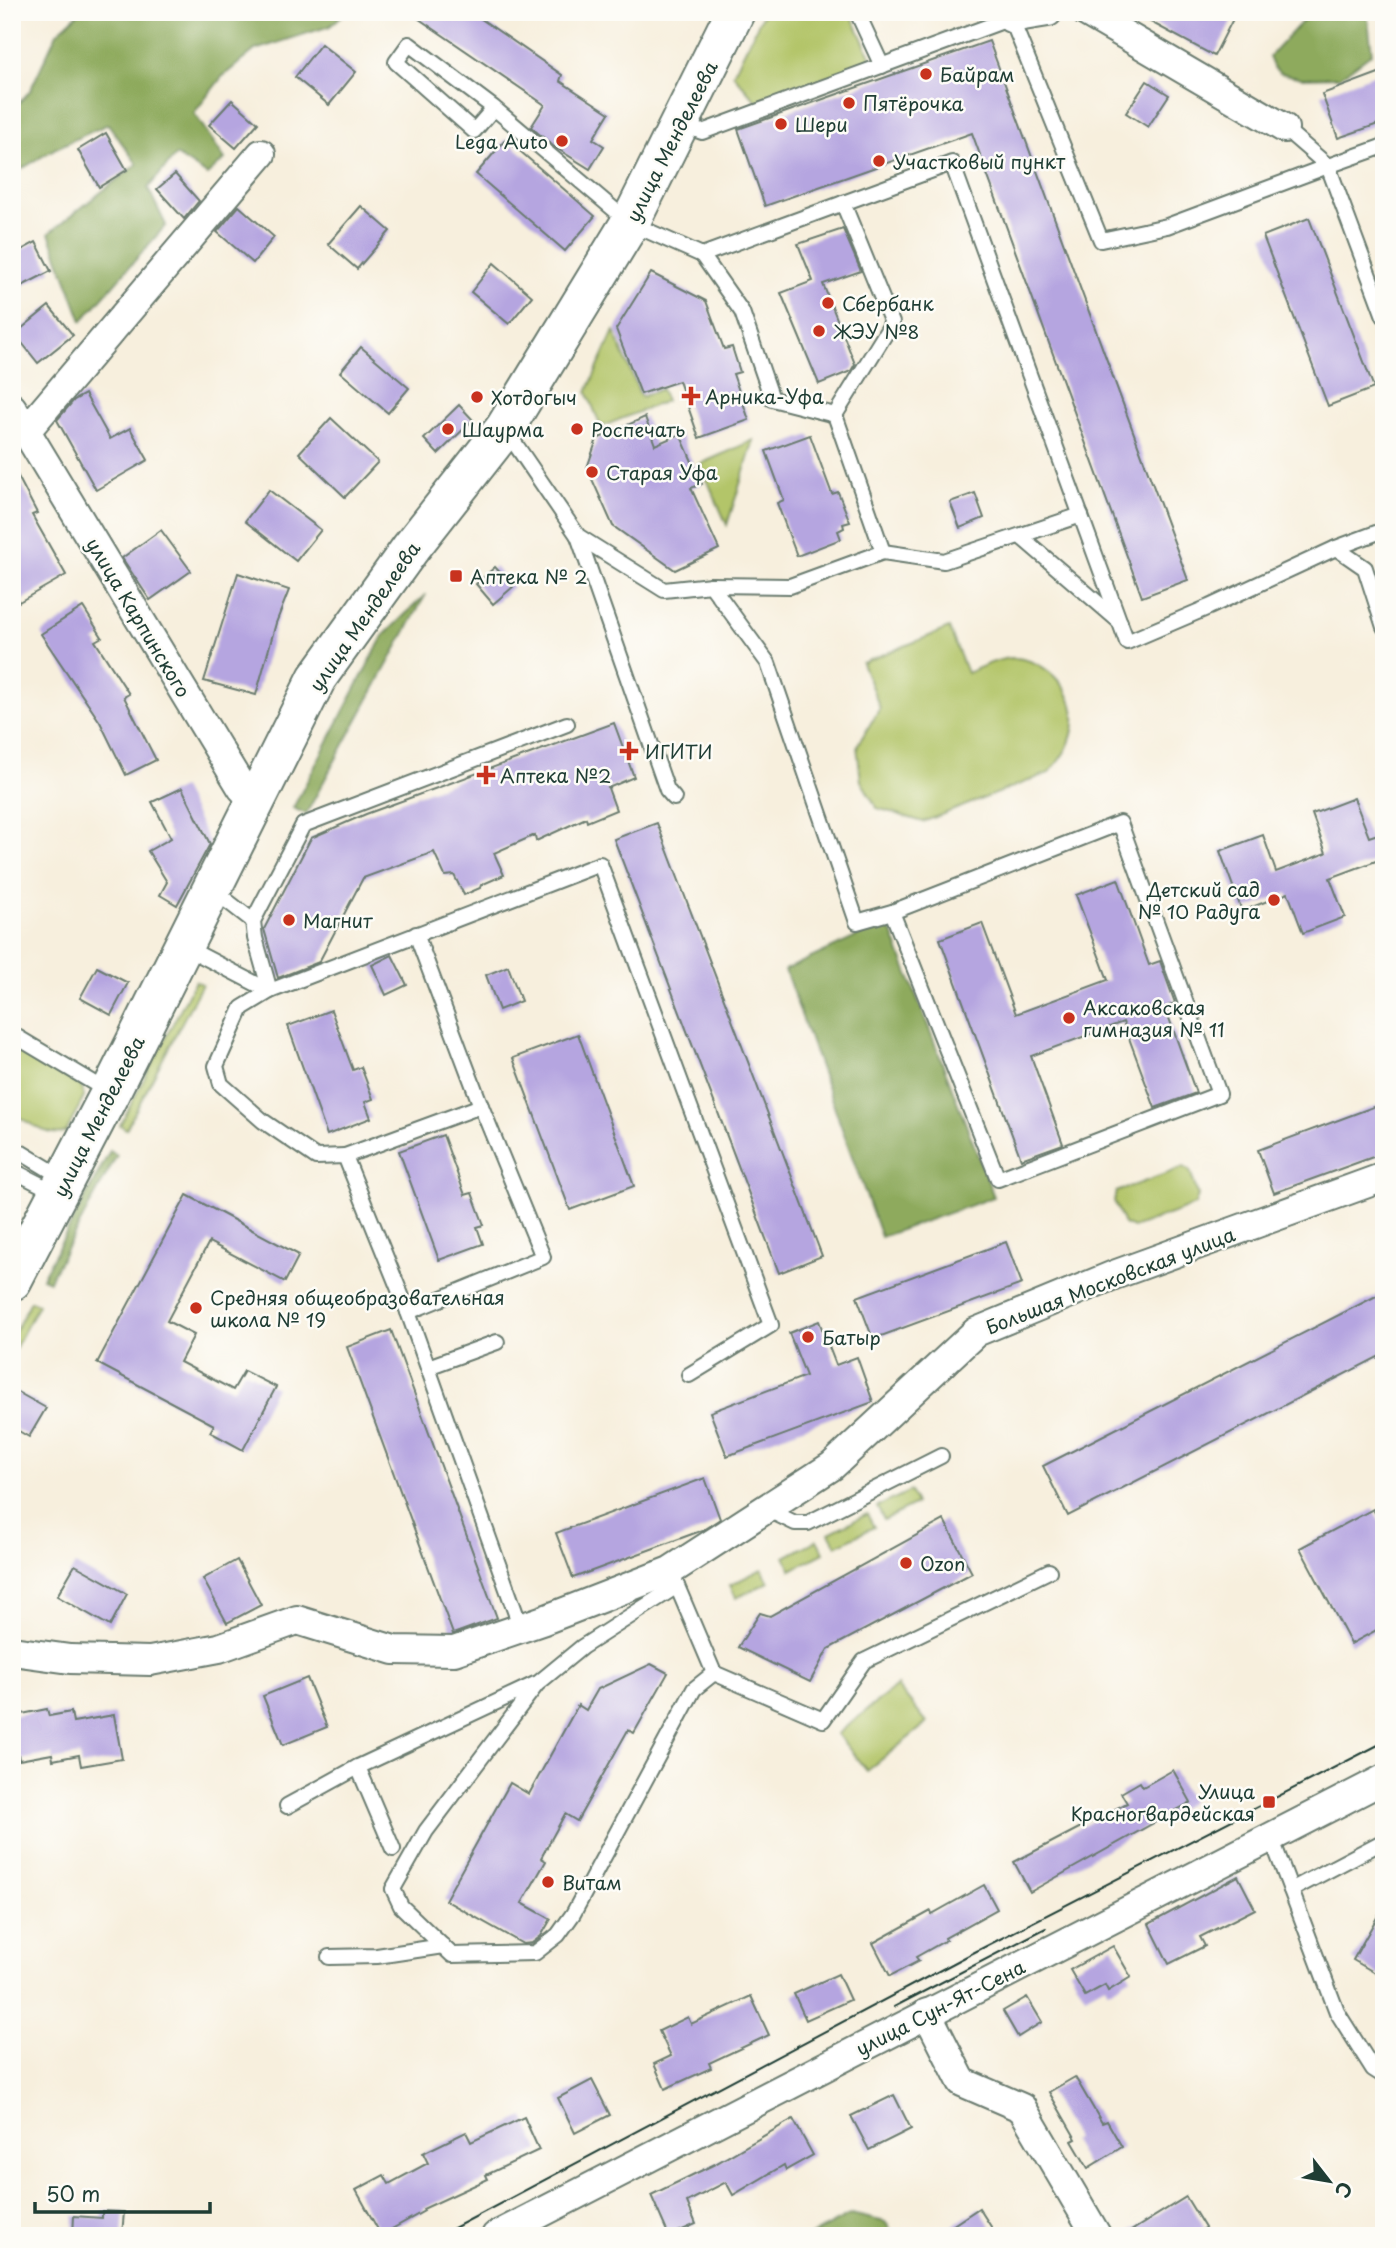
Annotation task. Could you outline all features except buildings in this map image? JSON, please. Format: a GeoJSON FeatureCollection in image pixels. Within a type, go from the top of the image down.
{"type":"FeatureCollection","features":[{"type":"Feature","properties":{"kind":"main road","name":"улица Менделеева"},"geometry":{"type":"LineString","coordinates":[[12,1281],[110,1093],[317,678],[410,549],[505,428],[630,223],[736,12]]}},
{"type":"Feature","properties":{"kind":"street"},"geometry":{"type":"LineString","coordinates":[[1010,15],[1048,12]]}},
{"type":"Feature","properties":{"kind":"street"},"geometry":{"type":"LineString","coordinates":[[1087,12],[1284,128]]}},
{"type":"Feature","properties":{"kind":"street","name":"улица Карпинского"},"geometry":{"type":"LineString","coordinates":[[254,801],[242,788],[19,419],[261,155]]}},
{"type":"Feature","properties":{"kind":"street","name":"Большая Московская улица"},"geometry":{"type":"LineString","coordinates":[[12,1651],[70,1659],[150,1661],[219,1648],[297,1620],[394,1650],[454,1651],[674,1579],[766,1509],[832,1466],[976,1332],[1114,1275],[1384,1177]]}},
{"type":"Feature","properties":{"kind":"street","name":"улица Сун-Ят-Сена"},"geometry":{"type":"LineString","coordinates":[[496,2236],[1384,1779]]}},
{"type":"Feature","properties":{"kind":"street"},"geometry":{"type":"LineString","coordinates":[[927,2013],[962,2082],[1022,2108],[1097,2236]]}},
{"type":"Feature","properties":{"kind":"lane"},"geometry":{"type":"LineString","coordinates":[[857,12],[882,66]]}},
{"type":"Feature","properties":{"kind":"lane"},"geometry":{"type":"LineString","coordinates":[[681,124],[702,132],[882,66],[1010,15],[1101,240],[1167,226],[1384,146]]}},
{"type":"Feature","properties":{"kind":"lane"},"geometry":{"type":"LineString","coordinates":[[494,108],[474,131],[396,62],[410,44],[494,108],[630,223],[702,255],[742,312],[772,399],[835,415]]}},
{"type":"Feature","properties":{"kind":"lane"},"geometry":{"type":"LineString","coordinates":[[1284,128],[1328,166],[1384,316]]}},
{"type":"Feature","properties":{"kind":"lane"},"geometry":{"type":"LineString","coordinates":[[702,255],[953,163],[1128,642],[1336,548],[1384,530]]}},
{"type":"Feature","properties":{"kind":"lane"},"geometry":{"type":"LineString","coordinates":[[835,415],[892,323],[844,203]]}},
{"type":"Feature","properties":{"kind":"lane"},"geometry":{"type":"LineString","coordinates":[[835,415],[883,552]]}},
{"type":"Feature","properties":{"kind":"lane"},"geometry":{"type":"LineString","coordinates":[[505,428],[578,536],[667,790],[674,798]]}},
{"type":"Feature","properties":{"kind":"lane"},"geometry":{"type":"LineString","coordinates":[[578,536],[664,590],[710,585],[790,586],[883,552],[944,561],[1082,515]]}},
{"type":"Feature","properties":{"kind":"lane"},"geometry":{"type":"LineString","coordinates":[[1020,536],[1121,622]]}},
{"type":"Feature","properties":{"kind":"lane"},"geometry":{"type":"LineString","coordinates":[[1336,548],[1366,568],[1384,627]]}},
{"type":"Feature","properties":{"kind":"lane"},"geometry":{"type":"LineString","coordinates":[[710,585],[768,663],[857,922],[892,912],[1120,823],[1219,1094],[998,1179],[892,912]]}},
{"type":"Feature","properties":{"kind":"lane"},"geometry":{"type":"LineString","coordinates":[[270,991],[254,938],[254,921],[303,825],[567,724]]}},
{"type":"Feature","properties":{"kind":"lane"},"geometry":{"type":"LineString","coordinates":[[481,1106],[345,1157],[316,1157],[263,1121],[221,1084],[216,1066],[242,1008],[270,991],[600,864],[771,1325],[689,1375]]}},
{"type":"Feature","properties":{"kind":"lane"},"geometry":{"type":"LineString","coordinates":[[211,888],[254,921]]}},
{"type":"Feature","properties":{"kind":"lane"},"geometry":{"type":"LineString","coordinates":[[408,1312],[544,1257],[481,1106],[416,934]]}},
{"type":"Feature","properties":{"kind":"lane"},"geometry":{"type":"LineString","coordinates":[[183,946],[270,991]]}},
{"type":"Feature","properties":{"kind":"lane"},"geometry":{"type":"LineString","coordinates":[[12,1034],[110,1093]]}},
{"type":"Feature","properties":{"kind":"lane"},"geometry":{"type":"LineString","coordinates":[[12,1147],[62,1187]]}},
{"type":"Feature","properties":{"kind":"lane"},"geometry":{"type":"LineString","coordinates":[[345,1157],[408,1312],[522,1628]]}},
{"type":"Feature","properties":{"kind":"lane"},"geometry":{"type":"LineString","coordinates":[[12,1170],[62,1187]]}},
{"type":"Feature","properties":{"kind":"lane"},"geometry":{"type":"LineString","coordinates":[[428,1367],[497,1342]]}},
{"type":"Feature","properties":{"kind":"lane"},"geometry":{"type":"LineString","coordinates":[[766,1509],[795,1524],[808,1523],[941,1456]]}},
{"type":"Feature","properties":{"kind":"lane"},"geometry":{"type":"LineString","coordinates":[[714,1673],[694,1689],[573,1914],[558,1934],[535,1953],[452,1955],[401,1906],[393,1889],[426,1831],[537,1684],[674,1579],[714,1673],[823,1720],[864,1661],[1049,1571]]}},
{"type":"Feature","properties":{"kind":"lane"},"geometry":{"type":"LineString","coordinates":[[287,1806],[358,1767],[537,1684]]}},
{"type":"Feature","properties":{"kind":"lane"},"geometry":{"type":"LineString","coordinates":[[358,1767],[393,1849]]}},
{"type":"Feature","properties":{"kind":"lane"},"geometry":{"type":"LineString","coordinates":[[1271,1837],[1337,2012],[1373,2069],[1384,2076]]}},
{"type":"Feature","properties":{"kind":"lane"},"geometry":{"type":"LineString","coordinates":[[1291,1890],[1384,1841]]}},
{"type":"Feature","properties":{"kind":"lane"},"geometry":{"type":"LineString","coordinates":[[329,1957],[377,1956],[443,1947]]}},
{"type":"Feature","properties":{"kind":"green space"},"geometry":{"type":"Polygon","coordinates":[[[80,12],[346,12],[330,26],[255,50],[222,77],[194,113],[225,159],[207,175],[176,155],[148,188],[166,225],[82,321],[49,233],[137,164],[108,124],[56,148],[12,175],[12,110],[30,91],[57,33],[80,12]]]}},
{"type":"Feature","properties":{"kind":"green space"},"geometry":{"type":"Polygon","coordinates":[[[764,12],[850,12],[872,60],[758,103],[733,74],[764,12]]]}},
{"type":"Feature","properties":{"kind":"green space"},"geometry":{"type":"Polygon","coordinates":[[[1311,12],[1358,12],[1368,19],[1372,53],[1340,77],[1302,78],[1280,73],[1273,67],[1269,57],[1311,12]]]}},
{"type":"Feature","properties":{"kind":"green space"},"geometry":{"type":"Polygon","coordinates":[[[614,331],[641,397],[661,389],[666,401],[601,427],[587,392],[614,331]]]}},
{"type":"Feature","properties":{"kind":"green space"},"geometry":{"type":"Polygon","coordinates":[[[754,440],[727,525],[700,464],[754,440]]]}},
{"type":"Feature","properties":{"kind":"green space"},"geometry":{"type":"Polygon","coordinates":[[[426,594],[306,814],[293,808],[383,636],[426,594]]]}},
{"type":"Feature","properties":{"kind":"green space"},"geometry":{"type":"Polygon","coordinates":[[[949,628],[967,673],[1008,658],[1027,660],[1050,672],[1067,693],[1072,705],[1073,730],[1067,748],[1049,773],[923,822],[877,808],[861,781],[857,746],[880,708],[862,663],[949,628]]]}},
{"type":"Feature","properties":{"kind":"green space"},"geometry":{"type":"Polygon","coordinates":[[[888,922],[994,1197],[881,1237],[785,970],[888,922]]]}},
{"type":"Feature","properties":{"kind":"green space"},"geometry":{"type":"Polygon","coordinates":[[[195,981],[202,984],[126,1129],[120,1125],[195,981]]]}},
{"type":"Feature","properties":{"kind":"green space"},"geometry":{"type":"Polygon","coordinates":[[[12,1046],[82,1087],[84,1097],[66,1132],[59,1134],[45,1131],[12,1113],[12,1046]]]}},
{"type":"Feature","properties":{"kind":"green space"},"geometry":{"type":"Polygon","coordinates":[[[110,1151],[117,1155],[49,1281],[42,1278],[110,1151]]]}},
{"type":"Feature","properties":{"kind":"green space"},"geometry":{"type":"Polygon","coordinates":[[[1184,1167],[1190,1171],[1198,1195],[1195,1205],[1133,1228],[1124,1224],[1114,1201],[1116,1192],[1184,1167]]]}},
{"type":"Feature","properties":{"kind":"green space"},"geometry":{"type":"Polygon","coordinates":[[[31,1301],[38,1305],[12,1354],[12,1337],[31,1301]]]}},
{"type":"Feature","properties":{"kind":"green space"},"geometry":{"type":"Polygon","coordinates":[[[910,1491],[916,1504],[884,1520],[877,1507],[910,1491]]]}},
{"type":"Feature","properties":{"kind":"green space"},"geometry":{"type":"Polygon","coordinates":[[[867,1514],[874,1527],[836,1546],[829,1533],[867,1514]]]}},
{"type":"Feature","properties":{"kind":"green space"},"geometry":{"type":"Polygon","coordinates":[[[817,1540],[824,1553],[791,1570],[785,1557],[817,1540]]]}},
{"type":"Feature","properties":{"kind":"green space"},"geometry":{"type":"Polygon","coordinates":[[[762,1569],[769,1582],[736,1598],[730,1585],[762,1569]]]}},
{"type":"Feature","properties":{"kind":"green space"},"geometry":{"type":"Polygon","coordinates":[[[897,1686],[927,1723],[867,1771],[837,1734],[897,1686]]]}},
{"type":"Feature","properties":{"kind":"green space"},"geometry":{"type":"Polygon","coordinates":[[[851,2214],[885,2222],[896,2236],[810,2236],[851,2214]]]}},
{"type":"Feature","properties":{"kind":"tram line"},"geometry":{"type":"LineString","coordinates":[[439,2236],[967,1956],[1384,1742]]}},
{"type":"Feature","properties":{"kind":"tram line"},"geometry":{"type":"LineString","coordinates":[[894,2007],[1046,1928]]}},
{"type":"Feature","properties":{"kind":"place","name":"Байрам"},"geometry":{"type":"Point","coordinates":[926,74]}},
{"type":"Feature","properties":{"kind":"place","name":"Пятёрочка"},"geometry":{"type":"Point","coordinates":[849,103]}},
{"type":"Feature","properties":{"kind":"place","name":"Шери"},"geometry":{"type":"Point","coordinates":[781,124]}},
{"type":"Feature","properties":{"kind":"place","name":"Lega Auto"},"geometry":{"type":"Point","coordinates":[562,141]}},
{"type":"Feature","properties":{"kind":"place","name":"Участковый пункт"},"geometry":{"type":"Point","coordinates":[879,161]}},
{"type":"Feature","properties":{"kind":"place","name":"Сбербанк"},"geometry":{"type":"Point","coordinates":[828,303]}},
{"type":"Feature","properties":{"kind":"place","name":"ЖЭУ №8"},"geometry":{"type":"Point","coordinates":[819,331]}},
{"type":"Feature","properties":{"kind":"place","name":"Арника-Уфа"},"geometry":{"type":"Point","coordinates":[691,396]}},
{"type":"Feature","properties":{"kind":"place","name":"Хотдогыч"},"geometry":{"type":"Point","coordinates":[477,397]}},
{"type":"Feature","properties":{"kind":"place","name":"Шаурма"},"geometry":{"type":"Point","coordinates":[448,429]}},
{"type":"Feature","properties":{"kind":"place","name":"Роспечать"},"geometry":{"type":"Point","coordinates":[577,429]}},
{"type":"Feature","properties":{"kind":"place","name":"Старая Уфа"},"geometry":{"type":"Point","coordinates":[592,472]}},
{"type":"Feature","properties":{"kind":"place","name":"Аптека № 2"},"geometry":{"type":"Point","coordinates":[456,576]}},
{"type":"Feature","properties":{"kind":"place","name":"ИГИТИ"},"geometry":{"type":"Point","coordinates":[629,751]}},
{"type":"Feature","properties":{"kind":"place","name":"Аптека №2"},"geometry":{"type":"Point","coordinates":[486,775]}},
{"type":"Feature","properties":{"kind":"place","name":"Детский сад № 10 Радуга"},"geometry":{"type":"Point","coordinates":[1274,900]}},
{"type":"Feature","properties":{"kind":"place","name":"Магнит"},"geometry":{"type":"Point","coordinates":[289,920]}},
{"type":"Feature","properties":{"kind":"place","name":"Аксаковская гимназия № 11"},"geometry":{"type":"Point","coordinates":[1069,1018]}},
{"type":"Feature","properties":{"kind":"place","name":"Средняя общеобразовательная школа № 19"},"geometry":{"type":"Point","coordinates":[196,1308]}},
{"type":"Feature","properties":{"kind":"place","name":"Батыр"},"geometry":{"type":"Point","coordinates":[808,1337]}},
{"type":"Feature","properties":{"kind":"place","name":"Ozon"},"geometry":{"type":"Point","coordinates":[906,1563]}},
{"type":"Feature","properties":{"kind":"place","name":"Улица Красногвардейская"},"geometry":{"type":"Point","coordinates":[1269,1802]}},
{"type":"Feature","properties":{"kind":"place","name":"Витам"},"geometry":{"type":"Point","coordinates":[548,1882]}}]}
